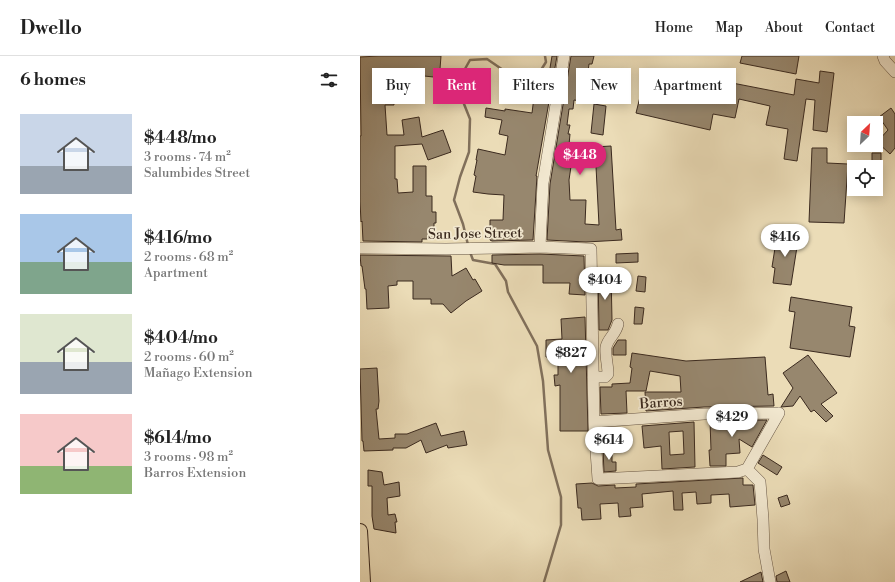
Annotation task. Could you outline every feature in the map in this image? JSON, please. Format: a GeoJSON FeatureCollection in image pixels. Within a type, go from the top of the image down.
{"type":"FeatureCollection","features":[{"type":"Feature","properties":{"kind":"main road"},"geometry":{"type":"LineString","coordinates":[[360,531],[364,582]]}},
{"type":"Feature","properties":{"kind":"street"},"geometry":{"type":"LineString","coordinates":[[540,247],[543,182],[564,56]]}},
{"type":"Feature","properties":{"kind":"street"},"geometry":{"type":"LineString","coordinates":[[883,56],[885,61],[895,72]]}},
{"type":"Feature","properties":{"kind":"street","name":"San Jose Street"},"geometry":{"type":"LineString","coordinates":[[360,248],[446,249],[540,247],[591,249],[593,378]]}},
{"type":"Feature","properties":{"kind":"street"},"geometry":{"type":"LineString","coordinates":[[618,324],[617,331],[610,337],[606,348],[608,374],[605,378],[593,378],[598,478],[738,472],[747,469],[760,482],[764,549],[770,582]]}},
{"type":"Feature","properties":{"kind":"street","name":"Barros"},"geometry":{"type":"LineString","coordinates":[[594,422],[704,414],[779,413],[747,469]]}},
{"type":"Feature","properties":{"kind":"building"},"geometry":{"type":"Polygon","coordinates":[[[441,56],[440,68],[433,68],[433,77],[425,76],[425,68],[372,68],[372,104],[394,104],[385,105],[387,135],[404,135],[402,120],[419,117],[422,137],[443,130],[451,152],[428,160],[422,144],[395,146],[395,179],[397,179],[398,193],[413,192],[413,166],[426,166],[426,196],[432,196],[432,212],[436,212],[434,239],[422,239],[422,242],[363,241],[360,201],[360,57],[441,56]]]}},
{"type":"Feature","properties":{"kind":"building"},"geometry":{"type":"Polygon","coordinates":[[[552,56],[557,56],[555,68],[550,68],[552,56]]]}},
{"type":"Feature","properties":{"kind":"building"},"geometry":{"type":"Polygon","coordinates":[[[571,56],[594,56],[592,64],[589,64],[588,68],[576,68],[576,100],[574,100],[573,109],[569,109],[567,125],[570,125],[568,134],[570,134],[569,145],[574,146],[569,180],[570,200],[586,200],[585,224],[599,225],[595,147],[611,146],[616,230],[621,229],[622,240],[586,242],[547,240],[550,184],[563,104],[568,104],[568,74],[571,56]]]}},
{"type":"Feature","properties":{"kind":"building"},"geometry":{"type":"Polygon","coordinates":[[[742,56],[799,56],[796,74],[740,63],[742,56]]]}},
{"type":"Feature","properties":{"kind":"building"},"geometry":{"type":"Polygon","coordinates":[[[820,71],[834,73],[827,132],[813,130],[815,100],[806,99],[797,161],[784,159],[788,129],[766,125],[770,106],[739,99],[735,118],[713,114],[710,130],[636,113],[639,101],[639,104],[736,104],[736,84],[794,95],[796,79],[819,83],[820,71]]]}},
{"type":"Feature","properties":{"kind":"building"},"geometry":{"type":"Polygon","coordinates":[[[533,104],[549,104],[536,176],[533,240],[492,241],[490,240],[490,220],[503,220],[504,195],[473,192],[476,176],[474,175],[476,160],[478,149],[505,155],[508,136],[499,134],[502,120],[485,117],[486,108],[532,113],[533,104]]]}},
{"type":"Feature","properties":{"kind":"building"},"geometry":{"type":"Polygon","coordinates":[[[594,104],[606,106],[603,135],[591,133],[594,104]]]}},
{"type":"Feature","properties":{"kind":"building"},"geometry":{"type":"Polygon","coordinates":[[[891,108],[895,114],[895,148],[890,154],[883,148],[883,135],[888,130],[883,123],[883,116],[880,116],[891,108]]]}},
{"type":"Feature","properties":{"kind":"building"},"geometry":{"type":"Polygon","coordinates":[[[812,148],[827,148],[827,163],[847,164],[844,223],[809,222],[812,148]]]}},
{"type":"Feature","properties":{"kind":"building"},"geometry":{"type":"Polygon","coordinates":[[[872,153],[881,153],[881,160],[872,160],[872,153]]]}},
{"type":"Feature","properties":{"kind":"building"},"geometry":{"type":"Polygon","coordinates":[[[781,231],[799,234],[791,285],[773,283],[775,268],[772,267],[775,248],[778,248],[781,231]]]}},
{"type":"Feature","properties":{"kind":"building"},"geometry":{"type":"Polygon","coordinates":[[[638,253],[638,262],[616,263],[616,254],[638,253]]]}},
{"type":"Feature","properties":{"kind":"building"},"geometry":{"type":"Polygon","coordinates":[[[540,254],[584,256],[585,295],[569,294],[570,283],[543,283],[543,265],[504,265],[492,263],[492,255],[540,254]]]}},
{"type":"Feature","properties":{"kind":"building"},"geometry":{"type":"Polygon","coordinates":[[[360,255],[451,256],[452,276],[466,268],[482,291],[451,313],[443,304],[431,304],[431,299],[413,299],[413,281],[397,281],[397,285],[388,286],[389,308],[367,309],[366,289],[360,255]]]}},
{"type":"Feature","properties":{"kind":"building"},"geometry":{"type":"Polygon","coordinates":[[[598,272],[611,273],[612,320],[608,330],[599,330],[598,272]]]}},
{"type":"Feature","properties":{"kind":"building"},"geometry":{"type":"Polygon","coordinates":[[[638,276],[646,277],[645,292],[636,291],[638,276]]]}},
{"type":"Feature","properties":{"kind":"building"},"geometry":{"type":"Polygon","coordinates":[[[791,297],[852,307],[849,326],[855,327],[850,357],[790,348],[795,312],[789,311],[791,297]]]}},
{"type":"Feature","properties":{"kind":"building"},"geometry":{"type":"Polygon","coordinates":[[[635,307],[644,308],[642,324],[634,324],[635,307]]]}},
{"type":"Feature","properties":{"kind":"building"},"geometry":{"type":"Polygon","coordinates":[[[585,317],[588,431],[560,431],[560,385],[555,386],[554,375],[558,375],[558,357],[546,357],[546,340],[562,339],[561,319],[585,317]]]}},
{"type":"Feature","properties":{"kind":"building"},"geometry":{"type":"Polygon","coordinates":[[[618,340],[626,340],[626,355],[613,355],[613,348],[618,340]]]}},
{"type":"Feature","properties":{"kind":"building"},"geometry":{"type":"Polygon","coordinates":[[[632,353],[686,361],[765,357],[768,395],[773,394],[774,406],[704,407],[646,411],[645,392],[681,392],[680,376],[650,371],[646,391],[626,391],[627,413],[601,414],[600,387],[612,387],[612,384],[630,383],[632,353]]]}},
{"type":"Feature","properties":{"kind":"building"},"geometry":{"type":"Polygon","coordinates":[[[808,355],[837,393],[821,404],[833,416],[826,422],[814,410],[811,412],[800,396],[793,406],[781,407],[793,388],[783,373],[808,355]]]}},
{"type":"Feature","properties":{"kind":"building"},"geometry":{"type":"Polygon","coordinates":[[[377,368],[379,401],[378,409],[376,409],[379,439],[395,438],[395,434],[407,434],[436,423],[441,436],[464,431],[467,445],[448,448],[447,445],[426,453],[421,440],[406,448],[364,451],[362,441],[360,369],[377,368]]]}},
{"type":"Feature","properties":{"kind":"building"},"geometry":{"type":"Polygon","coordinates":[[[767,420],[752,447],[739,439],[740,453],[726,454],[726,466],[710,466],[710,421],[767,420]]]}},
{"type":"Feature","properties":{"kind":"building"},"geometry":{"type":"Polygon","coordinates":[[[694,422],[695,467],[662,469],[661,446],[644,448],[642,426],[694,422]],[[683,431],[669,432],[670,455],[684,454],[683,431]]]}},
{"type":"Feature","properties":{"kind":"building"},"geometry":{"type":"Polygon","coordinates":[[[603,449],[612,449],[612,462],[616,462],[616,471],[604,472],[603,449]]]}},
{"type":"Feature","properties":{"kind":"building"},"geometry":{"type":"Polygon","coordinates":[[[763,455],[782,467],[777,475],[758,463],[763,455]]]}},
{"type":"Feature","properties":{"kind":"building"},"geometry":{"type":"Polygon","coordinates":[[[368,470],[382,472],[384,485],[399,482],[400,496],[387,498],[388,515],[395,514],[397,522],[395,522],[396,533],[374,529],[372,516],[372,486],[368,486],[368,470]]]}},
{"type":"Feature","properties":{"kind":"building"},"geometry":{"type":"Polygon","coordinates":[[[743,478],[743,485],[753,485],[755,505],[730,507],[729,494],[711,495],[711,503],[697,504],[696,492],[682,493],[683,510],[674,510],[673,491],[642,494],[643,507],[630,508],[631,516],[619,517],[618,503],[600,504],[601,519],[582,520],[581,508],[578,508],[576,484],[592,483],[598,486],[615,485],[615,488],[636,487],[636,484],[743,478]]]}},
{"type":"Feature","properties":{"kind":"building"},"geometry":{"type":"Polygon","coordinates":[[[787,495],[790,504],[781,507],[778,498],[787,495]]]}},
{"type":"Feature","properties":{"kind":"building"},"geometry":{"type":"Polygon","coordinates":[[[786,571],[790,582],[777,582],[776,576],[786,571]]]}},
{"type":"Feature","properties":{"kind":"building"},"geometry":{"type":"Polygon","coordinates":[[[761,572],[763,582],[740,582],[761,572]]]}},
{"type":"Feature","properties":{"kind":"waterway"},"geometry":{"type":"LineString","coordinates":[[468,245],[463,224],[454,200],[469,152],[470,119],[462,99],[461,76],[470,60],[487,59],[525,85],[536,78],[546,62],[545,56]]}},
{"type":"Feature","properties":{"kind":"waterway"},"geometry":{"type":"LineString","coordinates":[[470,252],[473,260],[495,264],[506,281],[508,292],[537,346],[543,381],[548,450],[561,497],[561,525],[544,582]]}}]}
